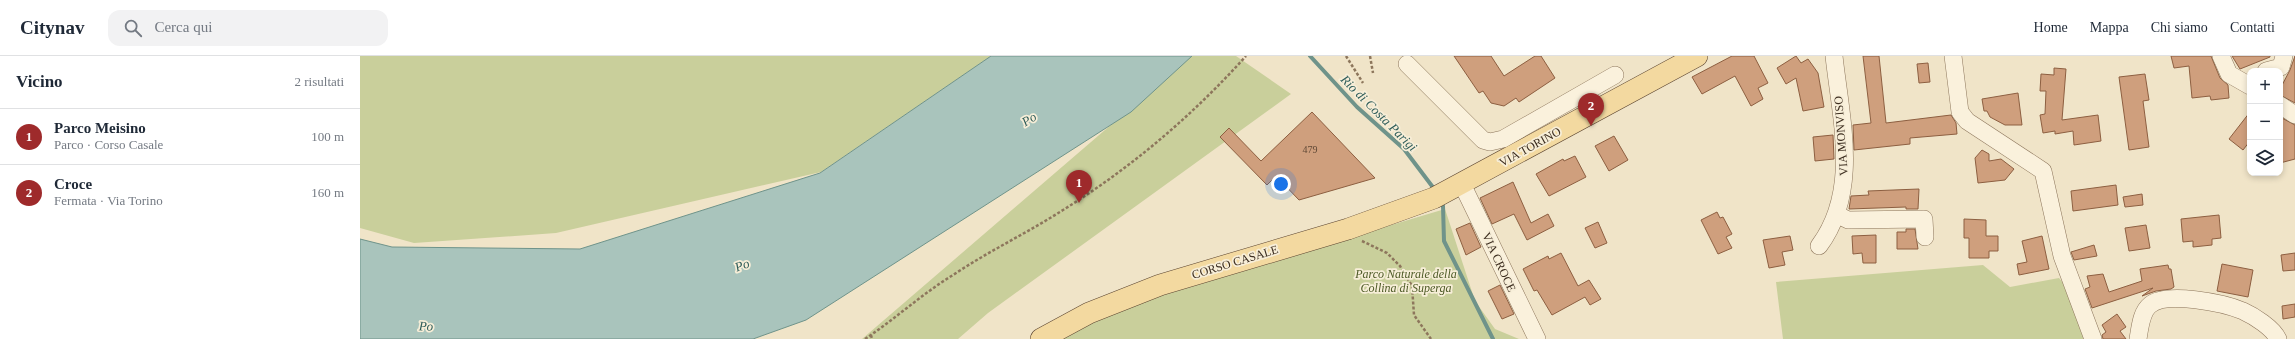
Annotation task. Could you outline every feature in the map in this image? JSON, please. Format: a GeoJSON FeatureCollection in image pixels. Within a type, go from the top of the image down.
{"type":"FeatureCollection","features":[{"type":"Feature","properties":{"kind":"main road","name":"VIA TORINO"},"geometry":{"type":"LineString","coordinates":[[1448,191],[1697,56]]}},
{"type":"Feature","properties":{"kind":"main road","name":"CORSO CASALE"},"geometry":{"type":"LineString","coordinates":[[1041,339],[1088,313],[1160,286],[1247,257],[1348,229],[1448,191]]}},
{"type":"Feature","properties":{"kind":"street","name":"VIA MONVISO"},"geometry":{"type":"LineString","coordinates":[[1819,246],[1830,231],[1838,215],[1845,171],[1834,56]]}},
{"type":"Feature","properties":{"kind":"street"},"geometry":{"type":"LineString","coordinates":[[1953,56],[1960,112],[1967,121],[2043,171],[2062,256],[2093,339]]}},
{"type":"Feature","properties":{"kind":"street"},"geometry":{"type":"LineString","coordinates":[[2221,56],[2229,74],[2246,81]]}},
{"type":"Feature","properties":{"kind":"street"},"geometry":{"type":"LineString","coordinates":[[2275,68],[2281,66],[2284,56]]}},
{"type":"Feature","properties":{"kind":"street"},"geometry":{"type":"LineString","coordinates":[[1408,64],[1458,119],[1483,140],[1490,142],[1503,139],[1615,75]]}},
{"type":"Feature","properties":{"kind":"street"},"geometry":{"type":"LineString","coordinates":[[1571,100],[1582,119]]}},
{"type":"Feature","properties":{"kind":"street"},"geometry":{"type":"LineString","coordinates":[[2283,107],[2295,115]]}},
{"type":"Feature","properties":{"kind":"street","name":"VIA CROCE"},"geometry":{"type":"LineString","coordinates":[[1448,191],[1537,339]]}},
{"type":"Feature","properties":{"kind":"street"},"geometry":{"type":"LineString","coordinates":[[1838,215],[1848,220],[1924,219],[1925,237]]}},
{"type":"Feature","properties":{"kind":"street"},"geometry":{"type":"LineString","coordinates":[[2138,339],[2144,314],[2150,305],[2168,298],[2195,300],[2243,311],[2275,333],[2278,339]]}},
{"type":"Feature","properties":{"kind":"path"},"geometry":{"type":"LineString","coordinates":[[865,339],[952,275],[1064,210],[1136,160],[1225,79],[1246,56]]}},
{"type":"Feature","properties":{"kind":"path"},"geometry":{"type":"LineString","coordinates":[[1346,56],[1363,83]]}},
{"type":"Feature","properties":{"kind":"path"},"geometry":{"type":"LineString","coordinates":[[1370,56],[1373,73]]}},
{"type":"Feature","properties":{"kind":"path"},"geometry":{"type":"LineString","coordinates":[[1348,229],[1361,241],[1387,253],[1400,266],[1412,286],[1414,315],[1431,339]]}},
{"type":"Feature","properties":{"kind":"path"},"geometry":{"type":"LineString","coordinates":[[871,335],[872,339]]}},
{"type":"Feature","properties":{"kind":"green space"},"geometry":{"type":"Polygon","coordinates":[[[360,56],[991,56],[821,172],[556,233],[414,243],[360,228],[360,56]]]}},
{"type":"Feature","properties":{"kind":"green space"},"geometry":{"type":"Polygon","coordinates":[[[1191,56],[1236,56],[1291,94],[988,313],[958,339],[862,339],[1191,56]]]}},
{"type":"Feature","properties":{"kind":"green space","name":"Parco Naturale della Collina di Superga"},"geometry":{"type":"Polygon","coordinates":[[[1445,209],[1475,301],[1495,329],[1519,339],[1054,339],[1160,294],[1445,209]]]}},
{"type":"Feature","properties":{"kind":"green space"},"geometry":{"type":"Polygon","coordinates":[[[1983,265],[2010,287],[2059,278],[2093,319],[2100,339],[1783,339],[1776,282],[1983,265]]]}},
{"type":"Feature","properties":{"kind":"water","name":"Po"},"geometry":{"type":"Polygon","coordinates":[[[991,56],[1192,56],[1131,112],[806,320],[753,339],[360,339],[360,239],[392,247],[580,249],[820,173],[991,56]]]}},
{"type":"Feature","properties":{"kind":"building"},"geometry":{"type":"Polygon","coordinates":[[[1454,56],[1491,56],[1504,76],[1535,56],[1541,56],[1555,78],[1519,102],[1516,98],[1504,106],[1491,103],[1483,91],[1479,93],[1454,56]]]}},
{"type":"Feature","properties":{"kind":"building"},"geometry":{"type":"Polygon","coordinates":[[[1732,56],[1754,56],[1768,83],[1758,88],[1763,99],[1751,106],[1735,76],[1702,94],[1692,77],[1732,56]]]}},
{"type":"Feature","properties":{"kind":"building"},"geometry":{"type":"Polygon","coordinates":[[[1796,56],[1801,63],[1808,59],[1818,73],[1824,107],[1803,111],[1796,78],[1786,84],[1777,68],[1796,56]]]}},
{"type":"Feature","properties":{"kind":"building"},"geometry":{"type":"Polygon","coordinates":[[[1863,56],[1879,56],[1886,123],[1951,115],[1956,123],[1957,134],[1910,138],[1910,144],[1854,150],[1853,125],[1871,123],[1863,56]]]}},
{"type":"Feature","properties":{"kind":"building"},"geometry":{"type":"Polygon","coordinates":[[[2171,56],[2211,56],[2220,78],[2228,85],[2229,98],[2211,100],[2210,96],[2192,98],[2189,66],[2174,68],[2171,56]]]}},
{"type":"Feature","properties":{"kind":"building"},"geometry":{"type":"Polygon","coordinates":[[[2232,56],[2270,56],[2270,57],[2240,69],[2232,56]]]}},
{"type":"Feature","properties":{"kind":"building"},"geometry":{"type":"Polygon","coordinates":[[[2295,56],[2295,103],[2283,97],[2283,83],[2295,56]]]}},
{"type":"Feature","properties":{"kind":"building"},"geometry":{"type":"Polygon","coordinates":[[[1928,63],[1930,82],[1919,83],[1917,64],[1928,63]]]}},
{"type":"Feature","properties":{"kind":"building"},"geometry":{"type":"Polygon","coordinates":[[[2054,68],[2066,69],[2062,120],[2098,115],[2101,141],[2074,145],[2073,131],[2055,134],[2055,131],[2043,133],[2040,115],[2045,114],[2046,91],[2040,91],[2041,74],[2054,75],[2054,68]]]}},
{"type":"Feature","properties":{"kind":"building"},"geometry":{"type":"Polygon","coordinates":[[[2145,74],[2149,100],[2143,101],[2149,147],[2129,150],[2119,77],[2145,74]]]}},
{"type":"Feature","properties":{"kind":"building"},"geometry":{"type":"Polygon","coordinates":[[[2018,93],[2022,125],[2005,125],[1990,117],[1987,111],[1984,111],[1982,99],[2018,93]]]}},
{"type":"Feature","properties":{"kind":"building"},"geometry":{"type":"Polygon","coordinates":[[[1312,112],[1375,178],[1299,200],[1276,176],[1267,185],[1220,137],[1229,128],[1261,161],[1312,112]]]}},
{"type":"Feature","properties":{"kind":"building"},"geometry":{"type":"Polygon","coordinates":[[[2247,116],[2247,145],[2243,150],[2229,139],[2247,116]]]}},
{"type":"Feature","properties":{"kind":"building"},"geometry":{"type":"Polygon","coordinates":[[[2283,119],[2295,125],[2295,159],[2283,162],[2283,119]]]}},
{"type":"Feature","properties":{"kind":"building"},"geometry":{"type":"Polygon","coordinates":[[[1833,135],[1834,159],[1815,161],[1813,137],[1833,135]]]}},
{"type":"Feature","properties":{"kind":"building"},"geometry":{"type":"Polygon","coordinates":[[[1614,136],[1628,160],[1609,171],[1595,146],[1614,136]]]}},
{"type":"Feature","properties":{"kind":"building"},"geometry":{"type":"Polygon","coordinates":[[[1982,150],[1989,154],[1989,161],[2001,159],[2014,169],[2005,180],[1978,183],[1975,158],[1982,150]]]}},
{"type":"Feature","properties":{"kind":"building"},"geometry":{"type":"Polygon","coordinates":[[[1575,156],[1586,177],[1549,196],[1536,174],[1563,159],[1564,161],[1575,156]]]}},
{"type":"Feature","properties":{"kind":"building"},"geometry":{"type":"Polygon","coordinates":[[[1513,182],[1531,223],[1548,214],[1554,226],[1527,240],[1514,214],[1492,224],[1480,198],[1513,182]]]}},
{"type":"Feature","properties":{"kind":"building"},"geometry":{"type":"Polygon","coordinates":[[[2116,185],[2118,205],[2073,211],[2071,191],[2116,185]]]}},
{"type":"Feature","properties":{"kind":"building"},"geometry":{"type":"Polygon","coordinates":[[[1919,189],[1918,209],[1906,209],[1906,207],[1849,209],[1851,196],[1869,195],[1868,191],[1919,189]]]}},
{"type":"Feature","properties":{"kind":"building"},"geometry":{"type":"Polygon","coordinates":[[[2142,194],[2143,205],[2125,207],[2123,197],[2142,194]]]}},
{"type":"Feature","properties":{"kind":"building"},"geometry":{"type":"Polygon","coordinates":[[[1717,212],[1720,218],[1723,217],[1732,234],[1726,237],[1732,248],[1718,254],[1701,220],[1717,212]]]}},
{"type":"Feature","properties":{"kind":"building"},"geometry":{"type":"Polygon","coordinates":[[[2219,215],[2221,238],[2212,239],[2212,245],[2193,247],[2193,241],[2183,242],[2181,219],[2219,215]]]}},
{"type":"Feature","properties":{"kind":"building"},"geometry":{"type":"Polygon","coordinates":[[[1964,219],[1986,220],[1986,236],[1998,236],[1998,251],[1989,251],[1989,258],[1969,258],[1969,238],[1964,238],[1964,219]]]}},
{"type":"Feature","properties":{"kind":"building"},"geometry":{"type":"Polygon","coordinates":[[[1598,222],[1607,243],[1595,248],[1585,228],[1598,222]]]}},
{"type":"Feature","properties":{"kind":"building"},"geometry":{"type":"Polygon","coordinates":[[[1470,223],[1481,247],[1466,255],[1456,229],[1470,223]]]}},
{"type":"Feature","properties":{"kind":"building"},"geometry":{"type":"Polygon","coordinates":[[[2146,225],[2150,248],[2129,251],[2125,228],[2146,225]]]}},
{"type":"Feature","properties":{"kind":"building"},"geometry":{"type":"Polygon","coordinates":[[[1906,229],[1915,229],[1918,249],[1897,249],[1897,232],[1906,232],[1906,229]]]}},
{"type":"Feature","properties":{"kind":"building"},"geometry":{"type":"Polygon","coordinates":[[[1876,235],[1876,263],[1863,263],[1862,253],[1853,254],[1852,236],[1876,235]]]}},
{"type":"Feature","properties":{"kind":"building"},"geometry":{"type":"Polygon","coordinates":[[[1790,236],[1793,250],[1782,252],[1785,265],[1769,268],[1763,240],[1790,236]]]}},
{"type":"Feature","properties":{"kind":"building"},"geometry":{"type":"Polygon","coordinates":[[[2042,236],[2049,269],[2019,275],[2017,264],[2027,262],[2022,241],[2042,236]]]}},
{"type":"Feature","properties":{"kind":"building"},"geometry":{"type":"Polygon","coordinates":[[[2094,245],[2097,256],[2074,260],[2071,252],[2094,245]]]}},
{"type":"Feature","properties":{"kind":"building"},"geometry":{"type":"Polygon","coordinates":[[[1561,253],[1578,286],[1589,280],[1601,299],[1590,305],[1585,297],[1552,315],[1537,290],[1534,291],[1523,269],[1548,256],[1549,259],[1561,253]]]}},
{"type":"Feature","properties":{"kind":"building"},"geometry":{"type":"Polygon","coordinates":[[[2295,253],[2295,270],[2283,271],[2281,255],[2295,253]]]}},
{"type":"Feature","properties":{"kind":"building"},"geometry":{"type":"Polygon","coordinates":[[[2222,264],[2253,270],[2248,297],[2217,291],[2222,264]]]}},
{"type":"Feature","properties":{"kind":"building"},"geometry":{"type":"Polygon","coordinates":[[[2168,265],[2169,269],[2171,269],[2174,287],[2171,289],[2156,291],[2142,296],[2153,288],[2092,308],[2085,289],[2090,287],[2087,276],[2103,274],[2109,292],[2142,281],[2140,269],[2168,265]]]}},
{"type":"Feature","properties":{"kind":"building"},"geometry":{"type":"Polygon","coordinates":[[[1500,285],[1514,314],[1502,319],[1488,291],[1500,285]]]}},
{"type":"Feature","properties":{"kind":"building"},"geometry":{"type":"Polygon","coordinates":[[[2295,304],[2295,317],[2283,319],[2282,306],[2295,304]]]}},
{"type":"Feature","properties":{"kind":"building"},"geometry":{"type":"Polygon","coordinates":[[[2117,314],[2126,327],[2120,331],[2126,339],[2103,339],[2102,335],[2106,332],[2102,325],[2117,314]]]}},
{"type":"Feature","properties":{"kind":"waterway","name":"Rio di Costa Parigi"},"geometry":{"type":"LineString","coordinates":[[1310,56],[1357,107],[1404,149],[1435,190]]}},
{"type":"Feature","properties":{"kind":"waterway","name":"Rio di Costa Parigi"},"geometry":{"type":"LineString","coordinates":[[1441,201],[1443,206],[1444,241],[1493,339]]}},
{"type":"Feature","properties":{"kind":"place","name":"Croce"},"geometry":{"type":"Point","coordinates":[1591,126]}},
{"type":"Feature","properties":{"kind":"place","name":"Parco Meisino"},"geometry":{"type":"Point","coordinates":[1079,203]}}]}
